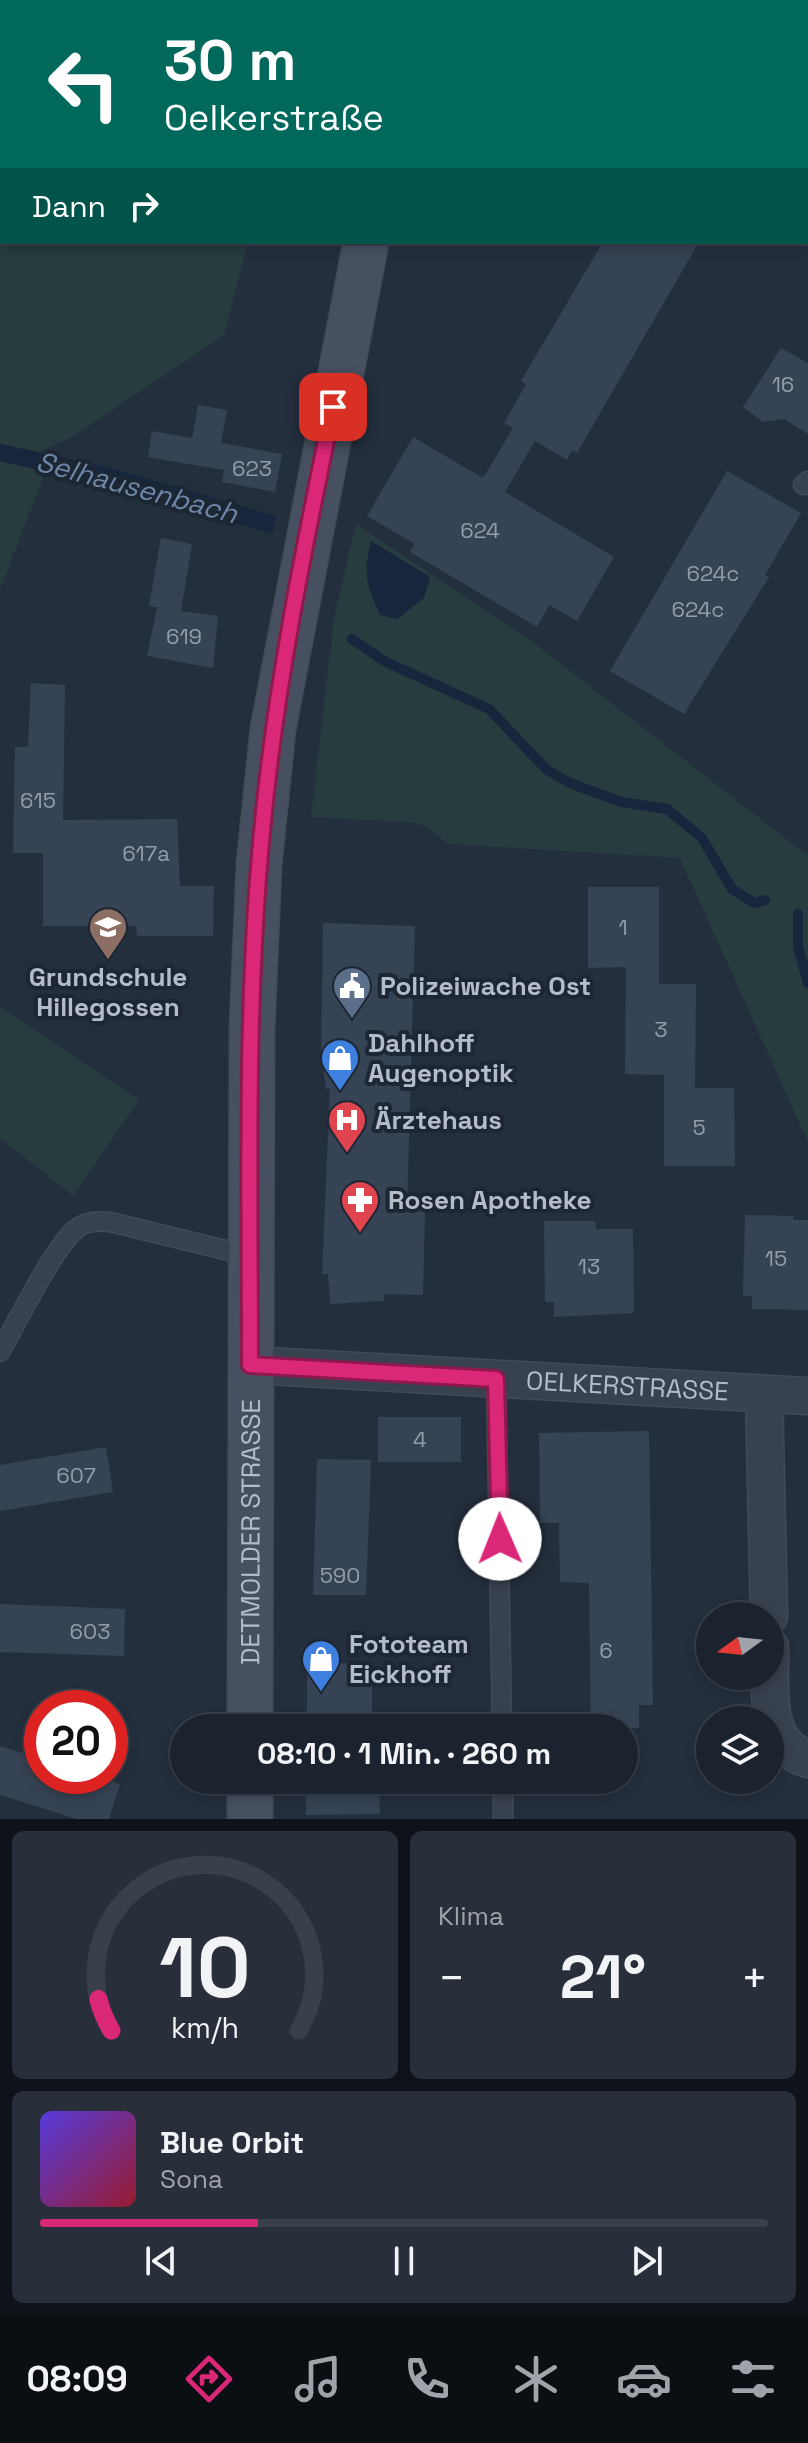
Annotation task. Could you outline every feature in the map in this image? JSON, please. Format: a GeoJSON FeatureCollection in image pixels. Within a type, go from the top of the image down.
{"type":"FeatureCollection","features":[{"type":"Feature","properties":{"kind":"street","name":"DETMOLDER STRASSE"},"geometry":{"type":"LineString","coordinates":[[250,1714],[254,932],[273,729],[366,244]]}},
{"type":"Feature","properties":{"kind":"street","name":"OELKERSTRASSE"},"geometry":{"type":"LineString","coordinates":[[250,1365],[808,1396]]}},
{"type":"Feature","properties":{"kind":"street","name":"OELKERSTRASSE"},"geometry":{"type":"LineString","coordinates":[[764,1394],[769,1602]]}},
{"type":"Feature","properties":{"kind":"street"},"geometry":{"type":"LineString","coordinates":[[771,1690],[772,1721],[781,1742],[794,1754],[808,1759]]}},
{"type":"Feature","properties":{"kind":"street"},"geometry":{"type":"LineString","coordinates":[[250,1794],[250,1819]]}},
{"type":"Feature","properties":{"kind":"lane"},"geometry":{"type":"LineString","coordinates":[[0,1352],[61,1248],[75,1229],[90,1221],[110,1222],[250,1256]]}},
{"type":"Feature","properties":{"kind":"lane"},"geometry":{"type":"LineString","coordinates":[[496,1379],[502,1714]]}},
{"type":"Feature","properties":{"kind":"lane"},"geometry":{"type":"LineString","coordinates":[[503,1794],[503,1819]]}},
{"type":"Feature","properties":{"kind":"green space"},"geometry":{"type":"Polygon","coordinates":[[[0,244],[247,244],[224,335],[74,436],[39,452],[0,444],[0,244]]]}},
{"type":"Feature","properties":{"kind":"green space"},"geometry":{"type":"Polygon","coordinates":[[[0,461],[46,471],[0,589],[0,461]]]}},
{"type":"Feature","properties":{"kind":"green space"},"geometry":{"type":"Polygon","coordinates":[[[356,524],[530,640],[808,856],[808,1142],[680,858],[449,844],[420,823],[311,817],[334,618],[356,524]]]}},
{"type":"Feature","properties":{"kind":"green space"},"geometry":{"type":"Polygon","coordinates":[[[0,1007],[139,1100],[73,1196],[0,1138],[0,1007]]]}},
{"type":"Feature","properties":{"kind":"water"},"geometry":{"type":"Polygon","coordinates":[[[0,444],[103,466],[276,516],[273,534],[101,484],[0,461],[0,444]]]}},
{"type":"Feature","properties":{"kind":"water"},"geometry":{"type":"Polygon","coordinates":[[[371,541],[430,577],[424,598],[397,619],[380,615],[372,595],[367,578],[371,541]]]}},
{"type":"Feature","properties":{"kind":"building"},"geometry":{"type":"Polygon","coordinates":[[[602,244],[698,244],[577,453],[572,450],[567,460],[535,441],[505,492],[614,557],[577,621],[549,605],[537,627],[410,552],[415,544],[367,516],[413,437],[483,478],[513,428],[504,423],[526,384],[521,381],[602,244]]]}},
{"type":"Feature","properties":{"kind":"building"},"geometry":{"type":"Polygon","coordinates":[[[781,348],[808,363],[808,434],[784,419],[763,422],[743,407],[781,348]]]}},
{"type":"Feature","properties":{"kind":"building"},"geometry":{"type":"Polygon","coordinates":[[[198,405],[227,410],[221,443],[282,454],[275,492],[222,482],[224,470],[148,457],[152,431],[192,438],[198,405]]]}},
{"type":"Feature","properties":{"kind":"building"},"geometry":{"type":"Polygon","coordinates":[[[727,471],[801,513],[765,575],[769,577],[684,714],[610,671],[727,471]]]}},
{"type":"Feature","properties":{"kind":"building"},"geometry":{"type":"Polygon","coordinates":[[[161,538],[192,544],[181,611],[218,616],[213,668],[147,656],[157,608],[167,609],[149,606],[161,538]]]}},
{"type":"Feature","properties":{"kind":"building"},"geometry":{"type":"Polygon","coordinates":[[[31,683],[65,685],[63,820],[177,819],[180,886],[214,886],[213,936],[137,936],[136,926],[43,926],[43,853],[13,853],[15,747],[28,747],[31,683]]]}},
{"type":"Feature","properties":{"kind":"building"},"geometry":{"type":"Polygon","coordinates":[[[588,887],[659,887],[659,984],[696,984],[695,1088],[734,1088],[735,1166],[664,1166],[664,1075],[625,1074],[626,967],[588,968],[588,887]]]}},
{"type":"Feature","properties":{"kind":"building"},"geometry":{"type":"Polygon","coordinates":[[[323,923],[415,926],[407,1207],[425,1208],[423,1295],[385,1294],[384,1301],[330,1304],[328,1274],[322,1274],[330,1089],[326,1089],[321,1054],[323,923]]]}},
{"type":"Feature","properties":{"kind":"building"},"geometry":{"type":"Polygon","coordinates":[[[745,1215],[794,1216],[793,1220],[808,1220],[808,1310],[752,1309],[752,1296],[743,1296],[745,1215]]]}},
{"type":"Feature","properties":{"kind":"building"},"geometry":{"type":"Polygon","coordinates":[[[544,1221],[595,1221],[596,1229],[633,1229],[634,1313],[554,1317],[554,1302],[545,1302],[544,1221]]]}},
{"type":"Feature","properties":{"kind":"building"},"geometry":{"type":"Polygon","coordinates":[[[378,1417],[461,1417],[461,1462],[378,1462],[378,1417]]]}},
{"type":"Feature","properties":{"kind":"building"},"geometry":{"type":"Polygon","coordinates":[[[649,1431],[653,1705],[639,1705],[639,1728],[638,1714],[591,1714],[589,1583],[560,1582],[559,1523],[540,1523],[539,1433],[649,1431]]]}},
{"type":"Feature","properties":{"kind":"building"},"geometry":{"type":"Polygon","coordinates":[[[106,1447],[113,1492],[0,1511],[0,1465],[106,1447]]]}},
{"type":"Feature","properties":{"kind":"building"},"geometry":{"type":"Polygon","coordinates":[[[317,1459],[371,1460],[366,1595],[313,1595],[317,1459]]]}},
{"type":"Feature","properties":{"kind":"building"},"geometry":{"type":"Polygon","coordinates":[[[0,1604],[125,1609],[124,1656],[0,1652],[0,1604]]]}},
{"type":"Feature","properties":{"kind":"building"},"geometry":{"type":"Polygon","coordinates":[[[307,1663],[364,1663],[364,1679],[372,1679],[372,1714],[307,1714],[307,1663]]]}},
{"type":"Feature","properties":{"kind":"building"},"geometry":{"type":"Polygon","coordinates":[[[0,1746],[24,1753],[24,1794],[117,1794],[109,1819],[77,1819],[0,1795],[0,1746]]]}},
{"type":"Feature","properties":{"kind":"building"},"geometry":{"type":"Polygon","coordinates":[[[306,1794],[379,1794],[380,1814],[306,1815],[306,1794]]]}},
{"type":"Feature","properties":{"kind":"waterway","name":"Selhausenbach"},"geometry":{"type":"LineString","coordinates":[[352,639],[384,661],[489,709],[547,770],[570,783],[621,802],[667,809],[702,838],[732,889],[754,903],[765,900]]}},
{"type":"Feature","properties":{"kind":"waterway","name":"Selhausenbach"},"geometry":{"type":"LineString","coordinates":[[798,914],[798,947],[808,983]]}},
{"type":"Feature","properties":{"kind":"place","name":"Grundschule Hillegossen"},"geometry":{"type":"Point","coordinates":[108,961]}},
{"type":"Feature","properties":{"kind":"place","name":"Polizeiwache Ost"},"geometry":{"type":"Point","coordinates":[352,1020]}},
{"type":"Feature","properties":{"kind":"place","name":"Dahlhoff Augenoptik"},"geometry":{"type":"Point","coordinates":[340,1092]}},
{"type":"Feature","properties":{"kind":"place","name":"Ärztehaus"},"geometry":{"type":"Point","coordinates":[347,1154]}},
{"type":"Feature","properties":{"kind":"place","name":"Rosen Apotheke"},"geometry":{"type":"Point","coordinates":[360,1234]}},
{"type":"Feature","properties":{"kind":"place","name":"Fototeam Eickhoff"},"geometry":{"type":"Point","coordinates":[321,1693]}},
{"type":"Feature","properties":{"kind":"route"},"geometry":{"type":"LineString","coordinates":[[333,407],[273,729],[262,832],[254,932],[250,1365],[496,1379],[500,1539]]}}]}
